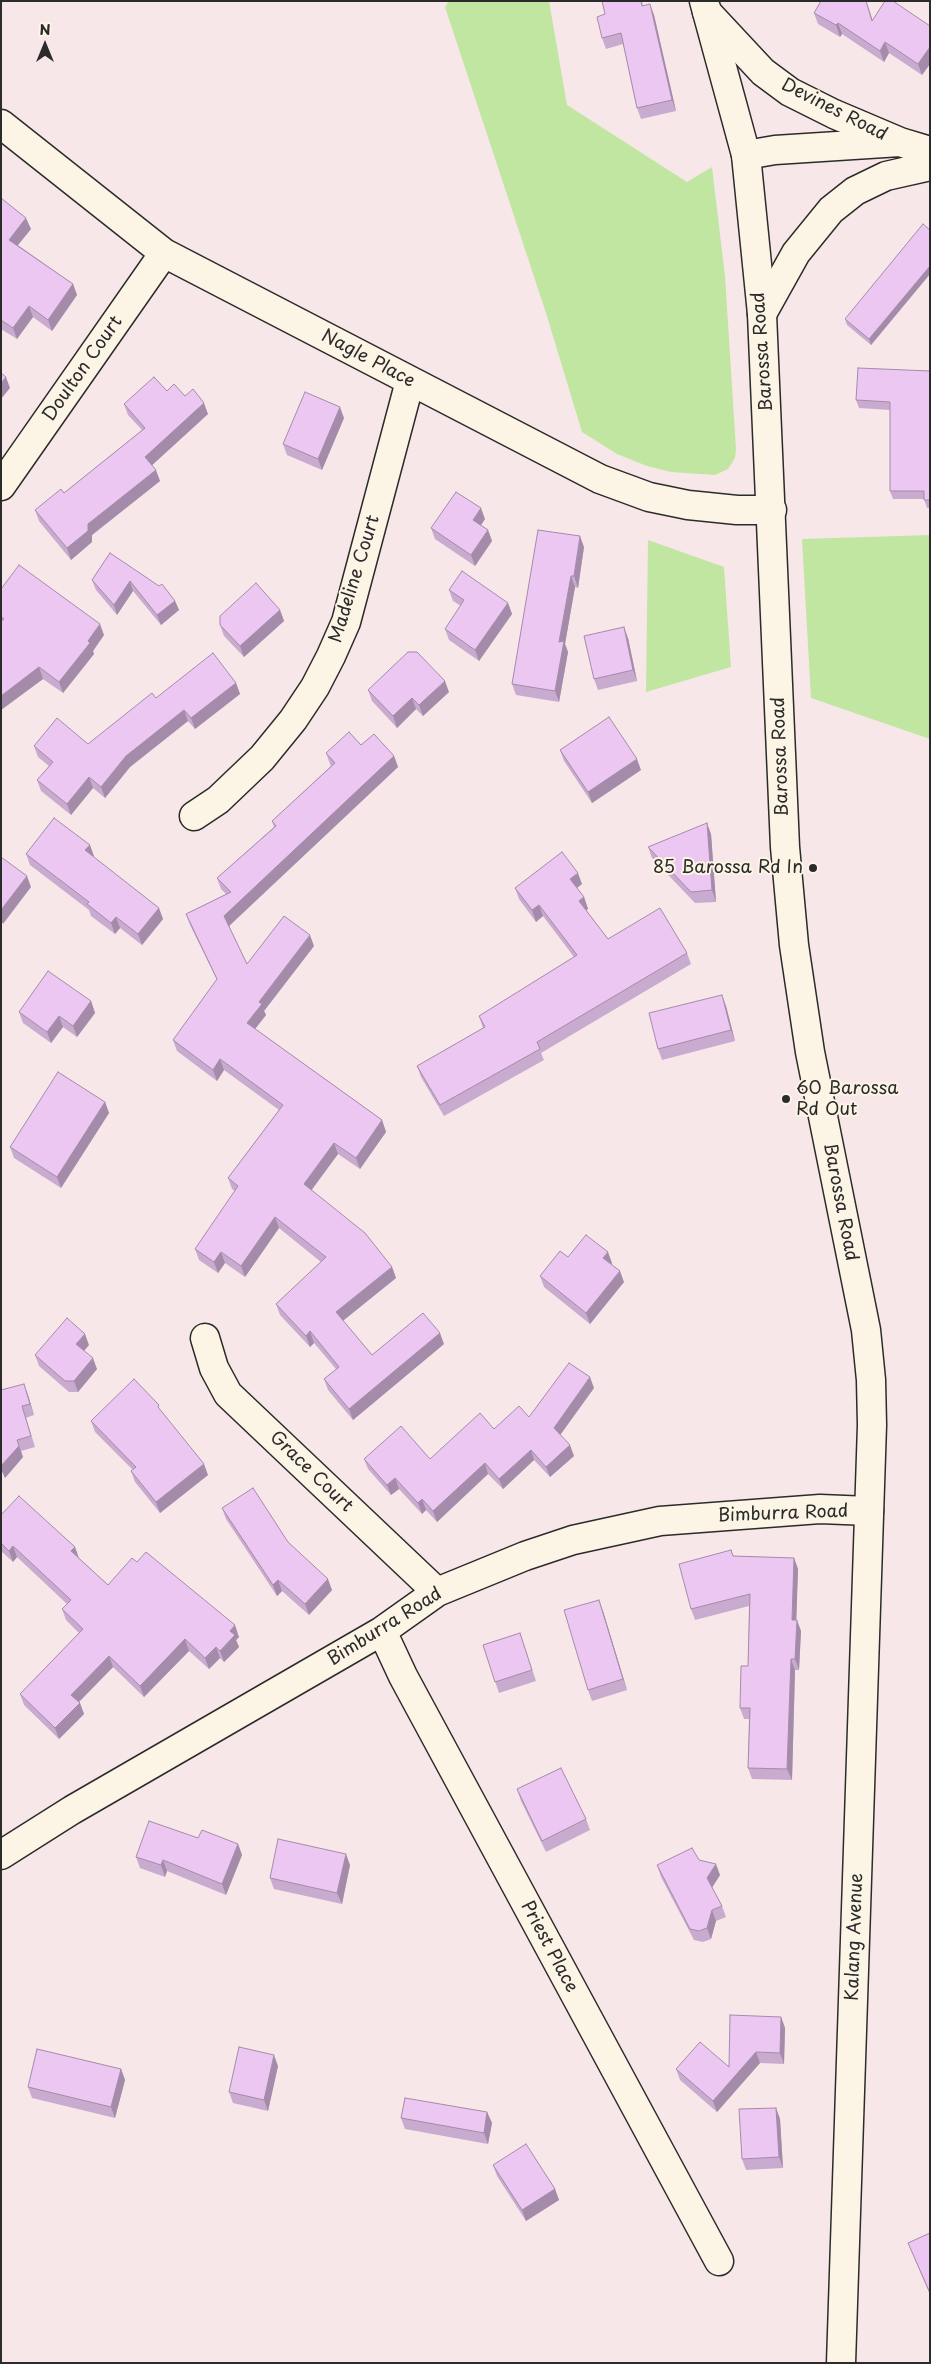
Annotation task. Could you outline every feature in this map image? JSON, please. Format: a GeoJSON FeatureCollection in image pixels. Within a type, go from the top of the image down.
{"type":"FeatureCollection","features":[{"type":"Feature","properties":{"kind":"street","name":"Devines Road"},"geometry":{"type":"LineString","coordinates":[[706,7],[763,72],[790,92],[834,114],[900,142],[930,150]]}},
{"type":"Feature","properties":{"kind":"street","name":"Barossa Road"},"geometry":{"type":"LineString","coordinates":[[706,7],[746,155],[762,314],[772,510],[782,782],[789,896],[800,996],[866,1330],[872,1423],[869,1511]]}},
{"type":"Feature","properties":{"kind":"street","name":"Nagle Place"},"geometry":{"type":"LineString","coordinates":[[1,124],[164,253],[600,479],[649,497],[688,505],[737,510],[772,510]]}},
{"type":"Feature","properties":{"kind":"street","name":"Devines Road"},"geometry":{"type":"LineString","coordinates":[[746,155],[775,150],[900,142]]}},
{"type":"Feature","properties":{"kind":"street"},"geometry":{"type":"LineString","coordinates":[[762,314],[796,253],[831,210],[855,190],[886,176],[930,166]]}},
{"type":"Feature","properties":{"kind":"street","name":"Doulton Court"},"geometry":{"type":"LineString","coordinates":[[1,486],[164,253]]}},
{"type":"Feature","properties":{"kind":"street","name":"Madeline Court"},"geometry":{"type":"LineString","coordinates":[[194,816],[218,800],[262,758],[294,720],[315,687],[331,656],[346,622],[410,381]]}},
{"type":"Feature","properties":{"kind":"street","name":"Grace Court"},"geometry":{"type":"LineString","coordinates":[[205,1338],[214,1368],[228,1394],[437,1592]]}},
{"type":"Feature","properties":{"kind":"street","name":"Bimburra Road"},"geometry":{"type":"LineString","coordinates":[[1,1855],[72,1810],[382,1631],[437,1592],[525,1556],[573,1540],[660,1521],[820,1509],[869,1511]]}},
{"type":"Feature","properties":{"kind":"street","name":"Kalang Avenue"},"geometry":{"type":"LineString","coordinates":[[841,2363],[869,1511]]}},
{"type":"Feature","properties":{"kind":"street","name":"Priest Place"},"geometry":{"type":"LineString","coordinates":[[382,1631],[403,1676],[719,2262]]}},
{"type":"Feature","properties":{"kind":"green space"},"geometry":{"type":"Polygon","coordinates":[[[449,1],[549,1],[567,105],[687,182],[712,167],[725,276],[736,449],[735,458],[728,469],[715,475],[671,472],[647,466],[617,454],[582,432],[546,313],[445,7],[449,1]]]}},
{"type":"Feature","properties":{"kind":"green space"},"geometry":{"type":"Polygon","coordinates":[[[930,535],[930,739],[811,698],[802,539],[930,535]]]}},
{"type":"Feature","properties":{"kind":"green space"},"geometry":{"type":"Polygon","coordinates":[[[648,540],[724,567],[731,667],[646,692],[648,540]]]}},
{"type":"Feature","properties":{"kind":"building"},"geometry":{"type":"Polygon","coordinates":[[[602,1],[641,1],[642,6],[650,4],[672,100],[637,108],[621,33],[602,38],[597,17],[605,14],[602,1]]]}},
{"type":"Feature","properties":{"kind":"building"},"geometry":{"type":"Polygon","coordinates":[[[821,1],[866,1],[872,21],[885,1],[893,1],[930,26],[930,47],[918,64],[885,42],[880,51],[838,23],[836,25],[814,13],[821,1]]]}},
{"type":"Feature","properties":{"kind":"building"},"geometry":{"type":"Polygon","coordinates":[[[1,198],[26,218],[9,240],[73,284],[48,320],[29,306],[13,328],[1,320],[1,198]]]}},
{"type":"Feature","properties":{"kind":"building"},"geometry":{"type":"Polygon","coordinates":[[[923,224],[930,230],[930,266],[869,339],[845,319],[923,224]]]}},
{"type":"Feature","properties":{"kind":"building"},"geometry":{"type":"Polygon","coordinates":[[[858,368],[930,371],[930,500],[924,500],[924,491],[890,491],[890,402],[856,400],[858,368]]]}},
{"type":"Feature","properties":{"kind":"building"},"geometry":{"type":"Polygon","coordinates":[[[1,373],[6,377],[1,383],[1,373]]]}},
{"type":"Feature","properties":{"kind":"building"},"geometry":{"type":"Polygon","coordinates":[[[154,377],[167,391],[174,384],[185,396],[193,389],[204,403],[145,457],[156,470],[88,524],[88,531],[67,548],[35,510],[61,489],[64,493],[145,428],[124,404],[154,377]]]}},
{"type":"Feature","properties":{"kind":"building"},"geometry":{"type":"Polygon","coordinates":[[[305,392],[340,407],[318,459],[283,444],[305,392]]]}},
{"type":"Feature","properties":{"kind":"building"},"geometry":{"type":"Polygon","coordinates":[[[456,492],[481,508],[473,520],[488,530],[471,555],[431,528],[456,492]]]}},
{"type":"Feature","properties":{"kind":"building"},"geometry":{"type":"Polygon","coordinates":[[[538,530],[580,536],[574,576],[571,576],[559,642],[564,641],[555,691],[512,684],[538,530]]]}},
{"type":"Feature","properties":{"kind":"building"},"geometry":{"type":"Polygon","coordinates":[[[110,553],[159,586],[162,584],[175,601],[157,615],[130,581],[114,605],[92,580],[110,553]]]}},
{"type":"Feature","properties":{"kind":"building"},"geometry":{"type":"Polygon","coordinates":[[[19,565],[100,624],[88,641],[90,643],[59,682],[39,667],[1,696],[1,621],[4,619],[1,616],[1,589],[19,565]]]}},
{"type":"Feature","properties":{"kind":"building"},"geometry":{"type":"Polygon","coordinates":[[[462,571],[508,603],[475,650],[445,629],[464,600],[449,590],[462,571]]]}},
{"type":"Feature","properties":{"kind":"building"},"geometry":{"type":"Polygon","coordinates":[[[256,583],[280,610],[240,646],[220,625],[220,616],[256,583]]]}},
{"type":"Feature","properties":{"kind":"building"},"geometry":{"type":"Polygon","coordinates":[[[624,627],[633,670],[594,679],[584,636],[624,627]]]}},
{"type":"Feature","properties":{"kind":"building"},"geometry":{"type":"Polygon","coordinates":[[[408,652],[417,652],[445,681],[419,705],[412,698],[393,716],[368,690],[408,652]]]}},
{"type":"Feature","properties":{"kind":"building"},"geometry":{"type":"Polygon","coordinates":[[[213,653],[236,683],[191,718],[184,710],[126,756],[101,787],[89,777],[67,804],[37,780],[53,762],[34,746],[57,718],[88,744],[152,693],[156,698],[213,653]]]}},
{"type":"Feature","properties":{"kind":"building"},"geometry":{"type":"Polygon","coordinates":[[[609,717],[637,759],[588,792],[560,750],[609,717]]]}},
{"type":"Feature","properties":{"kind":"building"},"geometry":{"type":"Polygon","coordinates":[[[349,732],[361,745],[374,734],[394,756],[224,916],[247,964],[284,916],[310,935],[259,1002],[262,1004],[247,1023],[382,1120],[356,1158],[334,1143],[304,1184],[365,1233],[392,1267],[336,1312],[372,1355],[423,1313],[440,1333],[349,1409],[324,1379],[339,1367],[310,1331],[306,1336],[276,1304],[326,1257],[275,1217],[241,1266],[221,1252],[214,1262],[195,1249],[238,1186],[228,1178],[283,1105],[220,1059],[213,1070],[173,1040],[217,979],[186,914],[231,892],[217,878],[276,826],[272,821],[335,763],[326,753],[349,732]]]}},
{"type":"Feature","properties":{"kind":"building"},"geometry":{"type":"Polygon","coordinates":[[[54,818],[90,845],[85,850],[159,908],[138,934],[116,917],[111,923],[87,904],[89,902],[26,854],[54,818]]]}},
{"type":"Feature","properties":{"kind":"building"},"geometry":{"type":"Polygon","coordinates":[[[707,823],[712,890],[691,892],[648,847],[707,823]]]}},
{"type":"Feature","properties":{"kind":"building"},"geometry":{"type":"Polygon","coordinates":[[[562,852],[578,873],[570,879],[584,897],[579,901],[608,939],[660,908],[687,953],[537,1042],[540,1049],[440,1105],[417,1066],[485,1027],[479,1016],[577,955],[539,905],[532,910],[515,888],[562,852]]]}},
{"type":"Feature","properties":{"kind":"building"},"geometry":{"type":"Polygon","coordinates":[[[1,857],[27,876],[1,910],[1,857]]]}},
{"type":"Feature","properties":{"kind":"building"},"geometry":{"type":"Polygon","coordinates":[[[48,971],[91,1001],[73,1026],[59,1016],[47,1032],[19,1012],[48,971]]]}},
{"type":"Feature","properties":{"kind":"building"},"geometry":{"type":"Polygon","coordinates":[[[722,995],[731,1030],[658,1049],[649,1013],[722,995]]]}},
{"type":"Feature","properties":{"kind":"building"},"geometry":{"type":"Polygon","coordinates":[[[58,1072],[105,1102],[57,1177],[10,1147],[58,1072]]]}},
{"type":"Feature","properties":{"kind":"building"},"geometry":{"type":"Polygon","coordinates":[[[586,1235],[608,1252],[603,1258],[620,1271],[586,1313],[540,1276],[560,1251],[568,1257],[586,1235]]]}},
{"type":"Feature","properties":{"kind":"building"},"geometry":{"type":"Polygon","coordinates":[[[67,1318],[85,1334],[76,1344],[93,1358],[74,1381],[65,1381],[35,1355],[67,1318]]]}},
{"type":"Feature","properties":{"kind":"building"},"geometry":{"type":"Polygon","coordinates":[[[569,1363],[590,1377],[554,1428],[570,1445],[546,1467],[531,1450],[499,1479],[485,1463],[433,1511],[422,1499],[418,1503],[395,1478],[387,1485],[364,1459],[401,1426],[430,1459],[480,1413],[494,1429],[519,1406],[529,1417],[569,1363]]]}},
{"type":"Feature","properties":{"kind":"building"},"geometry":{"type":"Polygon","coordinates":[[[134,1379],[159,1405],[158,1407],[204,1464],[156,1502],[131,1471],[136,1467],[91,1421],[134,1379]]]}},
{"type":"Feature","properties":{"kind":"building"},"geometry":{"type":"Polygon","coordinates":[[[24,1384],[30,1404],[22,1406],[31,1436],[17,1440],[19,1446],[1,1466],[1,1390],[24,1384]]]}},
{"type":"Feature","properties":{"kind":"building"},"geometry":{"type":"Polygon","coordinates":[[[253,1488],[288,1542],[328,1579],[305,1604],[278,1580],[273,1585],[222,1508],[253,1488]]]}},
{"type":"Feature","properties":{"kind":"building"},"geometry":{"type":"Polygon","coordinates":[[[19,1496],[75,1547],[71,1551],[108,1585],[132,1558],[137,1562],[146,1552],[235,1625],[230,1631],[235,1635],[220,1651],[216,1647],[205,1658],[185,1639],[140,1686],[109,1656],[71,1695],[80,1703],[55,1728],[20,1694],[83,1629],[62,1609],[71,1600],[13,1546],[9,1551],[1,1543],[1,1515],[19,1496]]]}},
{"type":"Feature","properties":{"kind":"building"},"geometry":{"type":"Polygon","coordinates":[[[731,1550],[733,1556],[794,1558],[792,1620],[797,1620],[795,1659],[791,1659],[787,1769],[748,1768],[750,1708],[740,1708],[741,1666],[748,1666],[750,1594],[691,1609],[679,1564],[731,1550]]]}},
{"type":"Feature","properties":{"kind":"building"},"geometry":{"type":"Polygon","coordinates":[[[599,1600],[623,1679],[588,1690],[564,1610],[599,1600]]]}},
{"type":"Feature","properties":{"kind":"building"},"geometry":{"type":"Polygon","coordinates":[[[520,1633],[532,1670],[495,1682],[483,1645],[520,1633]]]}},
{"type":"Feature","properties":{"kind":"building"},"geometry":{"type":"Polygon","coordinates":[[[561,1768],[586,1819],[542,1841],[517,1789],[561,1768]]]}},
{"type":"Feature","properties":{"kind":"building"},"geometry":{"type":"Polygon","coordinates":[[[149,1821],[198,1838],[202,1830],[238,1844],[222,1884],[163,1860],[161,1865],[136,1857],[149,1821]]]}},
{"type":"Feature","properties":{"kind":"building"},"geometry":{"type":"Polygon","coordinates":[[[278,1839],[346,1854],[337,1893],[270,1878],[278,1839]]]}},
{"type":"Feature","properties":{"kind":"building"},"geometry":{"type":"Polygon","coordinates":[[[692,1848],[699,1860],[716,1864],[707,1878],[722,1906],[712,1910],[707,1928],[699,1931],[690,1929],[657,1865],[692,1848]]]}},
{"type":"Feature","properties":{"kind":"building"},"geometry":{"type":"Polygon","coordinates":[[[730,2015],[781,2017],[780,2053],[756,2052],[713,2101],[676,2069],[700,2042],[729,2067],[730,2015]]]}},
{"type":"Feature","properties":{"kind":"building"},"geometry":{"type":"Polygon","coordinates":[[[239,2047],[274,2055],[264,2100],[229,2092],[239,2047]]]}},
{"type":"Feature","properties":{"kind":"building"},"geometry":{"type":"Polygon","coordinates":[[[37,2049],[121,2069],[111,2107],[28,2087],[37,2049]]]}},
{"type":"Feature","properties":{"kind":"building"},"geometry":{"type":"Polygon","coordinates":[[[405,2098],[487,2112],[484,2133],[401,2118],[405,2098]]]}},
{"type":"Feature","properties":{"kind":"building"},"geometry":{"type":"Polygon","coordinates":[[[776,2108],[779,2157],[742,2159],[739,2109],[776,2108]]]}},
{"type":"Feature","properties":{"kind":"building"},"geometry":{"type":"Polygon","coordinates":[[[526,2144],[555,2189],[522,2210],[493,2165],[526,2144]]]}},
{"type":"Feature","properties":{"kind":"building"},"geometry":{"type":"Polygon","coordinates":[[[930,2233],[930,2293],[908,2243],[930,2233]]]}},
{"type":"Feature","properties":{"kind":"place","name":"85 Barossa Rd In"},"geometry":{"type":"Point","coordinates":[813,868]}},
{"type":"Feature","properties":{"kind":"place","name":"60 Barossa Rd Out"},"geometry":{"type":"Point","coordinates":[786,1099]}}]}
